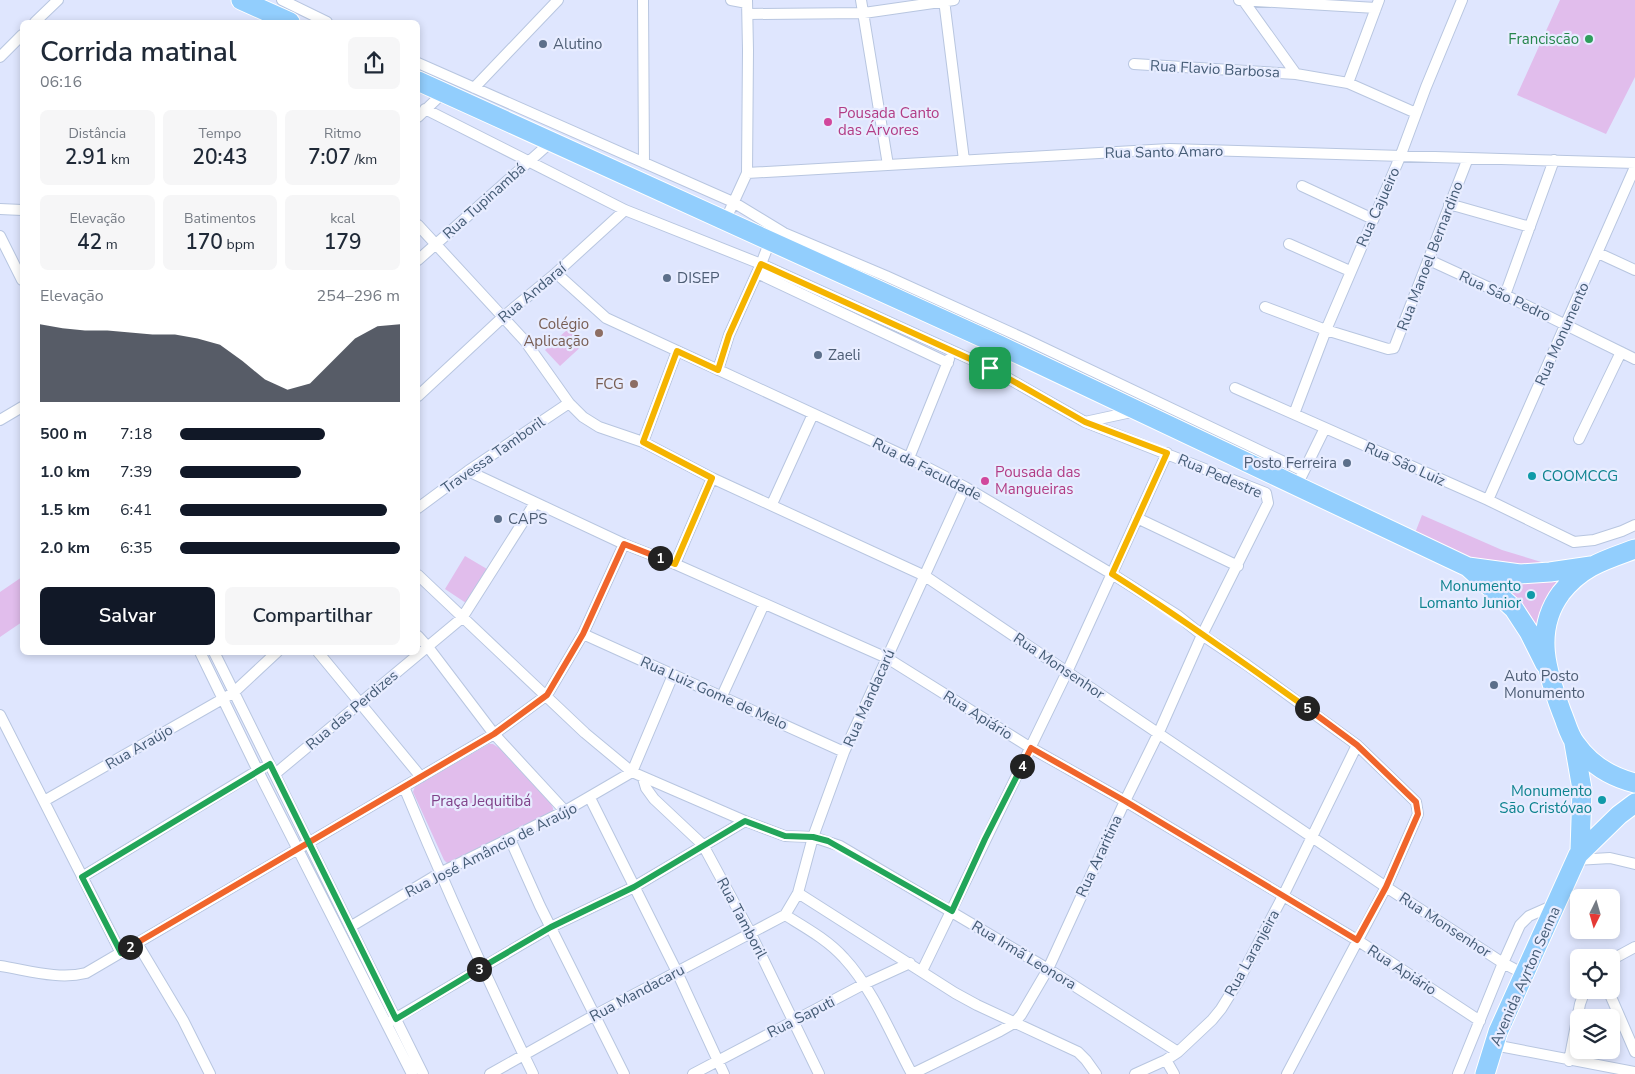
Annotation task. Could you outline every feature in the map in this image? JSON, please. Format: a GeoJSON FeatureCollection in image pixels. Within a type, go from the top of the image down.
{"type":"FeatureCollection","features":[{"type":"Feature","properties":{"kind":"highway"},"geometry":{"type":"LineString","coordinates":[[241,0],[286,20]]}},
{"type":"Feature","properties":{"kind":"highway"},"geometry":{"type":"LineString","coordinates":[[420,82],[1000,345],[1137,411],[1300,478],[1468,567],[1514,609],[1529,632],[1545,664]]}},
{"type":"Feature","properties":{"kind":"highway","name":"Avenida Ayrton Senna"},"geometry":{"type":"LineString","coordinates":[[1485,1074],[1494,1045],[1577,855],[1582,789],[1574,743],[1545,664],[1545,645],[1550,613],[1560,594],[1591,566],[1635,549]]}},
{"type":"Feature","properties":{"kind":"highway"},"geometry":{"type":"LineString","coordinates":[[1468,567],[1520,574],[1591,566]]}},
{"type":"Feature","properties":{"kind":"highway","name":"Avenida Ayrton Senna"},"geometry":{"type":"LineString","coordinates":[[1574,743],[1600,768],[1635,783]]}},
{"type":"Feature","properties":{"kind":"highway","name":"Avenida Ayrton Senna"},"geometry":{"type":"LineString","coordinates":[[1577,855],[1619,814],[1635,803]]}},
{"type":"Feature","properties":{"kind":"street"},"geometry":{"type":"LineString","coordinates":[[37,20],[58,0]]}},
{"type":"Feature","properties":{"kind":"street"},"geometry":{"type":"LineString","coordinates":[[282,0],[323,20]]}},
{"type":"Feature","properties":{"kind":"street"},"geometry":{"type":"LineString","coordinates":[[474,88],[558,0]]}},
{"type":"Feature","properties":{"kind":"street"},"geometry":{"type":"LineString","coordinates":[[642,0],[644,163]]}},
{"type":"Feature","properties":{"kind":"street"},"geometry":{"type":"LineString","coordinates":[[725,221],[746,173],[747,1],[731,0]]}},
{"type":"Feature","properties":{"kind":"street"},"geometry":{"type":"LineString","coordinates":[[861,0],[888,165]]}},
{"type":"Feature","properties":{"kind":"street"},"geometry":{"type":"LineString","coordinates":[[748,14],[864,13],[947,0],[964,160]]}},
{"type":"Feature","properties":{"kind":"street"},"geometry":{"type":"LineString","coordinates":[[1242,0],[1378,4],[1348,83]]}},
{"type":"Feature","properties":{"kind":"street"},"geometry":{"type":"LineString","coordinates":[[1242,0],[1296,74]]}},
{"type":"Feature","properties":{"kind":"street","name":"Rua Cajueiro"},"geometry":{"type":"LineString","coordinates":[[1294,414],[1326,330],[1400,157],[1462,0]]}},
{"type":"Feature","properties":{"kind":"street"},"geometry":{"type":"LineString","coordinates":[[0,58],[20,37]]}},
{"type":"Feature","properties":{"kind":"street","name":"Rua Flavio Barbosa"},"geometry":{"type":"LineString","coordinates":[[1134,64],[1296,74],[1348,83],[1416,113]]}},
{"type":"Feature","properties":{"kind":"street"},"geometry":{"type":"LineString","coordinates":[[420,65],[733,202],[784,233],[886,276],[1025,339],[1300,478],[1324,428]]}},
{"type":"Feature","properties":{"kind":"street"},"geometry":{"type":"LineString","coordinates":[[420,114],[443,93]]}},
{"type":"Feature","properties":{"kind":"street"},"geometry":{"type":"LineString","coordinates":[[426,109],[625,210],[953,351],[990,368],[1085,422],[1167,453],[1068,672],[922,971]]}},
{"type":"Feature","properties":{"kind":"street","name":"Rua Tupinambá"},"geometry":{"type":"LineString","coordinates":[[420,258],[551,142]]}},
{"type":"Feature","properties":{"kind":"street","name":"Rua Santo Amaro"},"geometry":{"type":"LineString","coordinates":[[746,173],[1169,149],[1635,163]]}},
{"type":"Feature","properties":{"kind":"street","name":"Rua Manoel Bernardino"},"geometry":{"type":"LineString","coordinates":[[1326,330],[1388,349],[1394,348],[1468,158]]}},
{"type":"Feature","properties":{"kind":"street"},"geometry":{"type":"LineString","coordinates":[[1505,295],[1554,160]]}},
{"type":"Feature","properties":{"kind":"street","name":"Rua Monumento"},"geometry":{"type":"LineString","coordinates":[[1488,500],[1565,324],[1598,253],[1632,187],[1635,167]]}},
{"type":"Feature","properties":{"kind":"street"},"geometry":{"type":"LineString","coordinates":[[1302,186],[1374,219]]}},
{"type":"Feature","properties":{"kind":"street"},"geometry":{"type":"LineString","coordinates":[[1449,204],[1530,227]]}},
{"type":"Feature","properties":{"kind":"street"},"geometry":{"type":"LineString","coordinates":[[0,210],[20,210]]}},
{"type":"Feature","properties":{"kind":"street","name":"Rua Andaraí"},"geometry":{"type":"LineString","coordinates":[[420,394],[503,317],[556,273],[625,210]]}},
{"type":"Feature","properties":{"kind":"street","name":"Rua Monsenhor"},"geometry":{"type":"LineString","coordinates":[[420,227],[525,342],[569,403],[583,418],[599,427],[643,442],[712,478],[925,576],[1159,732],[1386,887],[1503,963],[1524,974]]}},
{"type":"Feature","properties":{"kind":"street"},"geometry":{"type":"LineString","coordinates":[[0,236],[20,276]]}},
{"type":"Feature","properties":{"kind":"street"},"geometry":{"type":"LineString","coordinates":[[718,370],[729,335],[770,241]]}},
{"type":"Feature","properties":{"kind":"street"},"geometry":{"type":"LineString","coordinates":[[1288,244],[1350,271]]}},
{"type":"Feature","properties":{"kind":"street"},"geometry":{"type":"LineString","coordinates":[[1598,253],[1635,270]]}},
{"type":"Feature","properties":{"kind":"street","name":"Rua São Pedro"},"geometry":{"type":"LineString","coordinates":[[1428,260],[1505,295],[1635,359]]}},
{"type":"Feature","properties":{"kind":"street"},"geometry":{"type":"LineString","coordinates":[[759,269],[948,363]]}},
{"type":"Feature","properties":{"kind":"street","name":"Rua da Faculdade"},"geometry":{"type":"LineString","coordinates":[[556,273],[606,318],[909,458],[965,487],[1112,574],[1177,615],[1202,635],[1247,665],[1357,745],[1416,802],[1418,809],[1418,814],[1386,887]]}},
{"type":"Feature","properties":{"kind":"street"},"geometry":{"type":"LineString","coordinates":[[1265,307],[1326,330]]}},
{"type":"Feature","properties":{"kind":"street"},"geometry":{"type":"LineString","coordinates":[[990,368],[1000,345]]}},
{"type":"Feature","properties":{"kind":"street"},"geometry":{"type":"LineString","coordinates":[[643,442],[677,351]]}},
{"type":"Feature","properties":{"kind":"street"},"geometry":{"type":"LineString","coordinates":[[909,458],[953,351]]}},
{"type":"Feature","properties":{"kind":"street"},"geometry":{"type":"LineString","coordinates":[[1579,439],[1622,352]]}},
{"type":"Feature","properties":{"kind":"street","name":"Rua São Luiz"},"geometry":{"type":"LineString","coordinates":[[1235,388],[1488,500],[1574,542],[1594,540],[1635,525]]}},
{"type":"Feature","properties":{"kind":"street","name":"Travessa Tamboril"},"geometry":{"type":"LineString","coordinates":[[420,507],[468,471],[569,403]]}},
{"type":"Feature","properties":{"kind":"street"},"geometry":{"type":"LineString","coordinates":[[0,420],[20,408]]}},
{"type":"Feature","properties":{"kind":"street"},"geometry":{"type":"LineString","coordinates":[[1085,422],[1137,411]]}},
{"type":"Feature","properties":{"kind":"street"},"geometry":{"type":"LineString","coordinates":[[772,504],[813,414]]}},
{"type":"Feature","properties":{"kind":"street","name":"Rua Pedestre"},"geometry":{"type":"LineString","coordinates":[[1167,453],[1266,493],[1268,503]]}},
{"type":"Feature","properties":{"kind":"street","name":"Rua Apiário"},"geometry":{"type":"LineString","coordinates":[[468,471],[624,544],[675,564],[887,658],[1031,748],[1125,801],[1357,940],[1480,1021]]}},
{"type":"Feature","properties":{"kind":"street"},"geometry":{"type":"LineString","coordinates":[[675,564],[712,478]]}},
{"type":"Feature","properties":{"kind":"street","name":"Rua Mandacarú"},"geometry":{"type":"LineString","coordinates":[[785,915],[798,893],[813,837],[844,752],[965,487]]}},
{"type":"Feature","properties":{"kind":"street","name":"Rua das Perdizes"},"geometry":{"type":"LineString","coordinates":[[420,654],[462,618],[535,502]]}},
{"type":"Feature","properties":{"kind":"street","name":"Rua Araritina"},"geometry":{"type":"LineString","coordinates":[[912,1074],[1000,1031],[1021,1015],[1048,969],[1125,801],[1159,732],[1202,635],[1268,503]]}},
{"type":"Feature","properties":{"kind":"street"},"geometry":{"type":"LineString","coordinates":[[1137,518],[1238,566]]}},
{"type":"Feature","properties":{"kind":"street"},"geometry":{"type":"LineString","coordinates":[[0,966],[53,974],[86,973],[494,734],[547,695],[583,634],[624,544]]}},
{"type":"Feature","properties":{"kind":"street"},"geometry":{"type":"LineString","coordinates":[[420,577],[585,733],[632,772],[745,821],[785,836],[813,837]]}},
{"type":"Feature","properties":{"kind":"street"},"geometry":{"type":"LineString","coordinates":[[722,696],[764,604]]}},
{"type":"Feature","properties":{"kind":"street","name":"Rua Luiz Gome de Melo"},"geometry":{"type":"LineString","coordinates":[[583,634],[844,752]]}},
{"type":"Feature","properties":{"kind":"street"},"geometry":{"type":"LineString","coordinates":[[420,638],[494,734],[565,811]]}},
{"type":"Feature","properties":{"kind":"street"},"geometry":{"type":"LineString","coordinates":[[201,655],[298,848],[391,1021],[423,1074]]}},
{"type":"Feature","properties":{"kind":"street"},"geometry":{"type":"LineString","coordinates":[[215,655],[350,927],[412,1074]]}},
{"type":"Feature","properties":{"kind":"street","name":"Rua Araújo"},"geometry":{"type":"LineString","coordinates":[[44,801],[233,693],[274,655]]}},
{"type":"Feature","properties":{"kind":"street"},"geometry":{"type":"LineString","coordinates":[[320,655],[421,777]]}},
{"type":"Feature","properties":{"kind":"street","name":"Rua das Perdizes"},"geometry":{"type":"LineString","coordinates":[[275,774],[418,655]]}},
{"type":"Feature","properties":{"kind":"street"},"geometry":{"type":"LineString","coordinates":[[632,772],[673,675]]}},
{"type":"Feature","properties":{"kind":"street"},"geometry":{"type":"LineString","coordinates":[[0,715],[121,953]]}},
{"type":"Feature","properties":{"kind":"street","name":"Rua Laranjeira"},"geometry":{"type":"LineString","coordinates":[[1135,1074],[1166,1060],[1178,1052],[1221,1009],[1239,980],[1283,896],[1357,745]]}},
{"type":"Feature","properties":{"kind":"street"},"geometry":{"type":"LineString","coordinates":[[82,877],[270,764]]}},
{"type":"Feature","properties":{"kind":"street","name":"Rua José Amâncio de Araújo"},"geometry":{"type":"LineString","coordinates":[[350,927],[440,874],[590,798],[632,772]]}},
{"type":"Feature","properties":{"kind":"street","name":"Rua Tamboril"},"geometry":{"type":"LineString","coordinates":[[643,778],[646,788],[654,799],[703,845],[750,932],[819,1074]]}},
{"type":"Feature","properties":{"kind":"street"},"geometry":{"type":"LineString","coordinates":[[404,787],[440,874],[532,1074]]}},
{"type":"Feature","properties":{"kind":"street"},"geometry":{"type":"LineString","coordinates":[[590,798],[677,972],[724,1074]]}},
{"type":"Feature","properties":{"kind":"street"},"geometry":{"type":"LineString","coordinates":[[391,1021],[551,927],[634,887],[745,821]]}},
{"type":"Feature","properties":{"kind":"street","name":"Rua Irmã Leonora"},"geometry":{"type":"LineString","coordinates":[[813,837],[840,846],[952,911],[1048,969],[1178,1052]]}},
{"type":"Feature","properties":{"kind":"street"},"geometry":{"type":"LineString","coordinates":[[510,839],[551,927],[624,1074]]}},
{"type":"Feature","properties":{"kind":"street"},"geometry":{"type":"LineString","coordinates":[[1577,855],[1610,858],[1635,864]]}},
{"type":"Feature","properties":{"kind":"street"},"geometry":{"type":"LineString","coordinates":[[1287,1074],[1386,887]]}},
{"type":"Feature","properties":{"kind":"street"},"geometry":{"type":"LineString","coordinates":[[798,893],[955,993],[1078,1052],[1096,1074]]}},
{"type":"Feature","properties":{"kind":"street"},"geometry":{"type":"LineString","coordinates":[[1458,1074],[1520,925],[1529,916],[1556,904]]}},
{"type":"Feature","properties":{"kind":"street"},"geometry":{"type":"LineString","coordinates":[[785,915],[831,946],[844,958],[864,984],[912,1074]]}},
{"type":"Feature","properties":{"kind":"street","name":"Rua Mandacaru"},"geometry":{"type":"LineString","coordinates":[[490,1074],[595,1015],[785,915]]}},
{"type":"Feature","properties":{"kind":"street"},"geometry":{"type":"LineString","coordinates":[[137,944],[183,1020],[210,1074]]}},
{"type":"Feature","properties":{"kind":"street"},"geometry":{"type":"LineString","coordinates":[[1620,955],[1635,947]]}},
{"type":"Feature","properties":{"kind":"street","name":"Rua Saputi"},"geometry":{"type":"LineString","coordinates":[[693,1074],[793,1020],[910,963]]}},
{"type":"Feature","properties":{"kind":"street"},"geometry":{"type":"LineString","coordinates":[[1569,1061],[1582,999]]}},
{"type":"Feature","properties":{"kind":"street"},"geometry":{"type":"LineString","coordinates":[[1612,999],[1635,1052]]}},
{"type":"Feature","properties":{"kind":"street"},"geometry":{"type":"LineString","coordinates":[[1494,1045],[1569,1061],[1635,1072]]}},
{"type":"Feature","properties":{"kind":"street"},"geometry":{"type":"LineString","coordinates":[[1166,1060],[1174,1074]]}},
{"type":"Feature","properties":{"kind":"green space","name":"Franciscão"},"geometry":{"type":"Polygon","coordinates":[[[1560,0],[1635,0],[1635,77],[1606,134],[1517,95],[1560,0]]]}},
{"type":"Feature","properties":{"kind":"green space"},"geometry":{"type":"Polygon","coordinates":[[[569,328],[585,343],[560,366],[545,350],[569,328]]]}},
{"type":"Feature","properties":{"kind":"green space"},"geometry":{"type":"Polygon","coordinates":[[[1422,515],[1502,550],[1551,565],[1528,566],[1474,559],[1415,533],[1422,515]]]}},
{"type":"Feature","properties":{"kind":"green space"},"geometry":{"type":"Polygon","coordinates":[[[465,556],[487,569],[466,603],[445,589],[465,556]]]}},
{"type":"Feature","properties":{"kind":"green space"},"geometry":{"type":"Polygon","coordinates":[[[1566,577],[1539,636],[1490,578],[1528,582],[1566,577]]]}},
{"type":"Feature","properties":{"kind":"green space"},"geometry":{"type":"Polygon","coordinates":[[[20,578],[20,623],[0,637],[0,592],[20,578]]]}},
{"type":"Feature","properties":{"kind":"green space","name":"Praça Jequitibá"},"geometry":{"type":"Polygon","coordinates":[[[489,744],[499,748],[551,804],[553,812],[450,866],[444,860],[413,792],[415,786],[489,744]]]}},
{"type":"Feature","properties":{"kind":"place","name":"Franciscão"},"geometry":{"type":"Point","coordinates":[1589,39]}},
{"type":"Feature","properties":{"kind":"place","name":"Alutino"},"geometry":{"type":"Point","coordinates":[543,44]}},
{"type":"Feature","properties":{"kind":"place","name":"Pousada Canto das Árvores"},"geometry":{"type":"Point","coordinates":[828,122]}},
{"type":"Feature","properties":{"kind":"place","name":"DISEP"},"geometry":{"type":"Point","coordinates":[667,278]}},
{"type":"Feature","properties":{"kind":"place","name":"Colégio Aplicação"},"geometry":{"type":"Point","coordinates":[599,333]}},
{"type":"Feature","properties":{"kind":"place","name":"Zaeli"},"geometry":{"type":"Point","coordinates":[818,355]}},
{"type":"Feature","properties":{"kind":"place","name":"FCG"},"geometry":{"type":"Point","coordinates":[634,384]}},
{"type":"Feature","properties":{"kind":"place","name":"Posto Ferreira"},"geometry":{"type":"Point","coordinates":[1347,463]}},
{"type":"Feature","properties":{"kind":"place","name":"COOMCCG"},"geometry":{"type":"Point","coordinates":[1532,476]}},
{"type":"Feature","properties":{"kind":"place","name":"Pousada das Mangueiras"},"geometry":{"type":"Point","coordinates":[985,481]}},
{"type":"Feature","properties":{"kind":"place","name":"CAPS"},"geometry":{"type":"Point","coordinates":[498,519]}},
{"type":"Feature","properties":{"kind":"place","name":"Monumento Lomanto Junior"},"geometry":{"type":"Point","coordinates":[1531,595]}},
{"type":"Feature","properties":{"kind":"place","name":"Auto Posto Monumento"},"geometry":{"type":"Point","coordinates":[1494,685]}},
{"type":"Feature","properties":{"kind":"place","name":"Monumento São Cristóvao"},"geometry":{"type":"Point","coordinates":[1602,800]}},
{"type":"Feature","properties":{"kind":"route"},"geometry":{"type":"LineString","coordinates":[[990,368],[761,264],[729,335],[718,370],[677,351],[643,442],[712,478],[675,564],[624,544],[583,634],[547,695],[494,734],[309,841],[121,953],[82,877],[270,764],[309,841],[396,1019],[551,927],[634,887],[745,821],[785,836],[813,837],[840,846],[952,911],[985,839],[1031,748],[1125,801],[1357,940],[1386,887],[1418,814],[1416,802],[1357,745],[1247,665],[1202,635],[1177,615],[1112,574],[1167,453],[1085,422],[990,368]]}}]}
